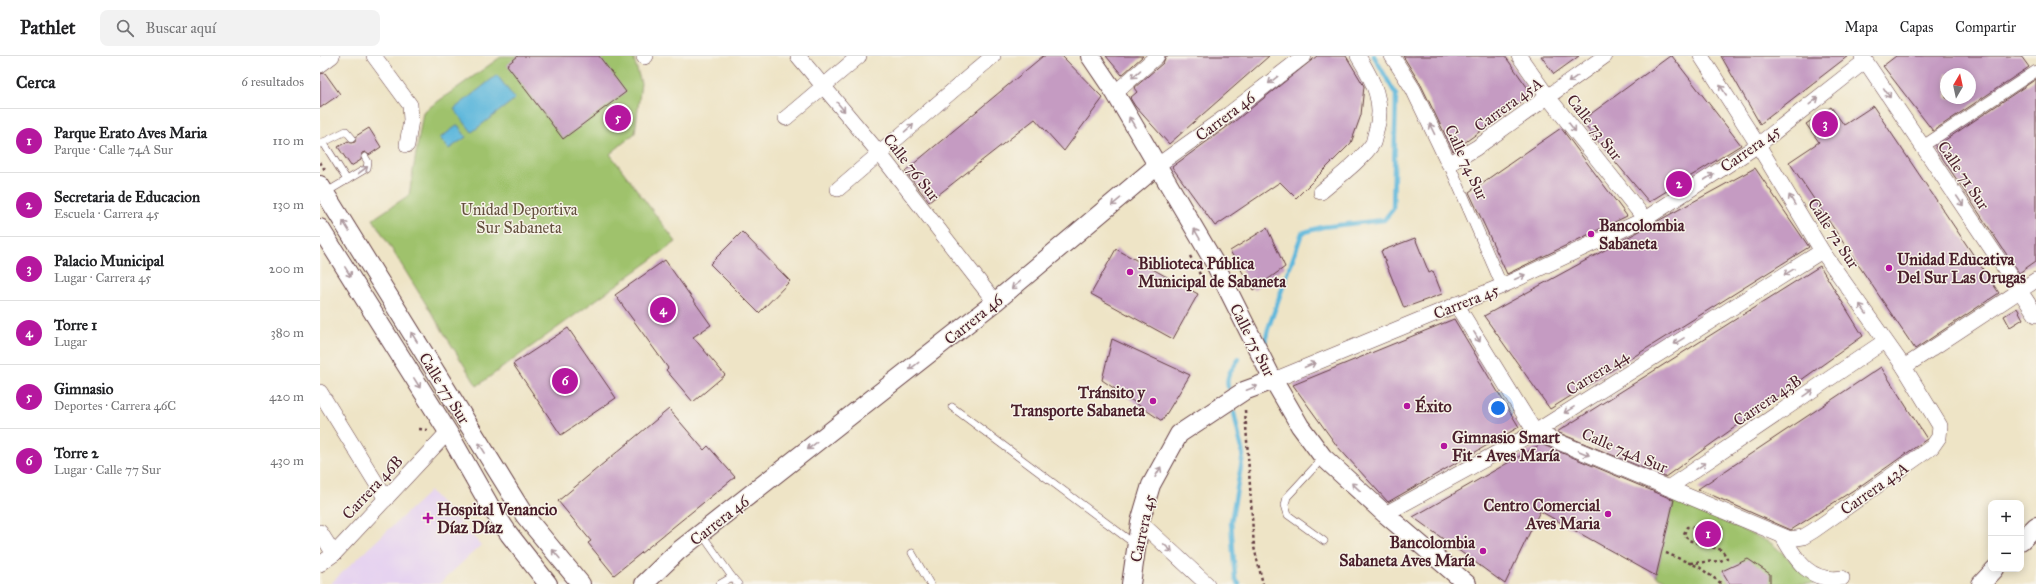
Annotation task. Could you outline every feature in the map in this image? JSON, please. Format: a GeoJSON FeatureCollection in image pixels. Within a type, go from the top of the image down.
{"type":"FeatureCollection","features":[{"type":"Feature","properties":{"kind":"street"},"geometry":{"type":"LineString","coordinates":[[320,65],[332,56]]}},
{"type":"Feature","properties":{"kind":"street"},"geometry":{"type":"LineString","coordinates":[[374,56],[410,105],[411,120],[407,144]]}},
{"type":"Feature","properties":{"kind":"street","name":"Calle 76 Sur"},"geometry":{"type":"LineString","coordinates":[[798,56],[880,154],[994,302]]}},
{"type":"Feature","properties":{"kind":"street"},"geometry":{"type":"LineString","coordinates":[[786,118],[858,56]]}},
{"type":"Feature","properties":{"kind":"street"},"geometry":{"type":"LineString","coordinates":[[838,189],[993,56]]}},
{"type":"Feature","properties":{"kind":"street","name":"Calle 75 Sur"},"geometry":{"type":"LineString","coordinates":[[1090,56],[1115,93],[1214,262],[1274,380],[1300,426],[1324,457],[1385,514],[1467,584]]}},
{"type":"Feature","properties":{"kind":"street"},"geometry":{"type":"LineString","coordinates":[[1115,93],[1157,56]]}},
{"type":"Feature","properties":{"kind":"street","name":"Carrera 46"},"geometry":{"type":"LineString","coordinates":[[644,584],[677,552],[994,302],[1158,165],[1229,114],[1304,56]]}},
{"type":"Feature","properties":{"kind":"street"},"geometry":{"type":"LineString","coordinates":[[1321,192],[1351,166],[1373,143],[1380,119],[1379,102],[1373,80],[1358,56]]}},
{"type":"Feature","properties":{"kind":"street","name":"Calle 74 Sur"},"geometry":{"type":"LineString","coordinates":[[1392,56],[1413,89],[1449,164],[1502,286]]}},
{"type":"Feature","properties":{"kind":"street","name":"Calle 73 Sur"},"geometry":{"type":"LineString","coordinates":[[1519,56],[1548,97],[1645,219]]}},
{"type":"Feature","properties":{"kind":"street","name":"Carrera 45A"},"geometry":{"type":"LineString","coordinates":[[1449,164],[1476,148],[1605,56]]}},
{"type":"Feature","properties":{"kind":"street","name":"Calle 72 Sur"},"geometry":{"type":"LineString","coordinates":[[1701,56],[1758,145],[1822,251],[1904,367],[1940,426]]}},
{"type":"Feature","properties":{"kind":"street","name":"Carrera 45"},"geometry":{"type":"LineString","coordinates":[[1130,584],[1140,522],[1151,485],[1179,434],[1244,391],[1502,286],[1645,219],[1758,145],[1866,58]]}},
{"type":"Feature","properties":{"kind":"street","name":"Calle 71 Sur"},"geometry":{"type":"LineString","coordinates":[[1866,58],[2036,315]]}},
{"type":"Feature","properties":{"kind":"street"},"geometry":{"type":"LineString","coordinates":[[1923,146],[2036,71]]}},
{"type":"Feature","properties":{"kind":"street","name":"Calle 77 Sur"},"geometry":{"type":"LineString","coordinates":[[322,189],[513,498],[525,516],[581,584]]}},
{"type":"Feature","properties":{"kind":"street","name":"Calle 77 Sur"},"geometry":{"type":"LineString","coordinates":[[322,236],[448,432],[494,512],[509,534],[548,584]]}},
{"type":"Feature","properties":{"kind":"street","name":"Carrera 44"},"geometry":{"type":"LineString","coordinates":[[1385,514],[1535,432],[1822,251]]}},
{"type":"Feature","properties":{"kind":"street"},"geometry":{"type":"LineString","coordinates":[[1904,367],[2036,280]]}},
{"type":"Feature","properties":{"kind":"street"},"geometry":{"type":"LineString","coordinates":[[1456,304],[1535,432]]}},
{"type":"Feature","properties":{"kind":"street","name":"Carrera 43B"},"geometry":{"type":"LineString","coordinates":[[1668,488],[1885,341]]}},
{"type":"Feature","properties":{"kind":"street"},"geometry":{"type":"LineString","coordinates":[[320,392],[386,499]]}},
{"type":"Feature","properties":{"kind":"street","name":"Carrera 43A"},"geometry":{"type":"LineString","coordinates":[[1789,538],[1813,531],[1932,447],[1939,437],[1940,426]]}},
{"type":"Feature","properties":{"kind":"street","name":"Carrera 46B"},"geometry":{"type":"LineString","coordinates":[[320,564],[334,554],[448,432]]}},
{"type":"Feature","properties":{"kind":"street","name":"Calle 74A Sur"},"geometry":{"type":"LineString","coordinates":[[1535,432],[1789,538]]}},
{"type":"Feature","properties":{"kind":"street"},"geometry":{"type":"LineString","coordinates":[[1140,522],[1207,584]]}},
{"type":"Feature","properties":{"kind":"street"},"geometry":{"type":"LineString","coordinates":[[2024,538],[2036,526]]}},
{"type":"Feature","properties":{"kind":"street"},"geometry":{"type":"LineString","coordinates":[[320,532],[334,554]]}},
{"type":"Feature","properties":{"kind":"street"},"geometry":{"type":"LineString","coordinates":[[1789,538],[1792,553],[1803,566],[1816,576],[1829,580],[1842,578]]}},
{"type":"Feature","properties":{"kind":"street"},"geometry":{"type":"LineString","coordinates":[[1981,584],[1992,572]]}},
{"type":"Feature","properties":{"kind":"lane"},"geometry":{"type":"LineString","coordinates":[[347,180],[321,143],[341,132],[346,131],[352,138]]}},
{"type":"Feature","properties":{"kind":"lane"},"geometry":{"type":"LineString","coordinates":[[322,189],[347,180],[366,168],[368,162],[365,157]]}},
{"type":"Feature","properties":{"kind":"lane"},"geometry":{"type":"LineString","coordinates":[[952,407],[1136,546]]}},
{"type":"Feature","properties":{"kind":"lane"},"geometry":{"type":"LineString","coordinates":[[1324,457],[1287,497],[1285,505],[1288,515],[1324,541]]}},
{"type":"Feature","properties":{"kind":"lane"},"geometry":{"type":"LineString","coordinates":[[701,533],[738,584]]}},
{"type":"Feature","properties":{"kind":"lane"},"geometry":{"type":"LineString","coordinates":[[912,553],[930,584]]}},
{"type":"Feature","properties":{"kind":"lane"},"geometry":{"type":"LineString","coordinates":[[720,584],[732,577]]}},
{"type":"Feature","properties":{"kind":"path"},"geometry":{"type":"LineString","coordinates":[[1188,252],[1203,280]]}},
{"type":"Feature","properties":{"kind":"path"},"geometry":{"type":"LineString","coordinates":[[1244,391],[1254,547],[1263,584]]}},
{"type":"Feature","properties":{"kind":"path"},"geometry":{"type":"LineString","coordinates":[[1690,563],[1720,561],[1727,558],[1722,550],[1688,540],[1684,534],[1687,527],[1698,526],[1714,529],[1724,527],[1736,517]]}},
{"type":"Feature","properties":{"kind":"path"},"geometry":{"type":"LineString","coordinates":[[1666,553],[1699,567],[1722,584]]}},
{"type":"Feature","properties":{"kind":"shaded area","name":"Hospital Venancio Díaz Díaz"},"geometry":{"type":"Polygon","coordinates":[[[430,491],[481,545],[439,584],[330,584],[430,491]]]}},
{"type":"Feature","properties":{"kind":"green space","name":"Unidad Deportiva Sur Sabaneta"},"geometry":{"type":"Polygon","coordinates":[[[502,56],[633,56],[641,83],[635,133],[610,154],[676,242],[477,386],[373,219],[409,195],[423,112],[502,56]]]}},
{"type":"Feature","properties":{"kind":"green space"},"geometry":{"type":"Polygon","coordinates":[[[1674,499],[1771,543],[1813,580],[1815,584],[1673,584],[1656,576],[1674,499]]]}},
{"type":"Feature","properties":{"kind":"water"},"geometry":{"type":"Polygon","coordinates":[[[497,75],[515,99],[472,132],[454,109],[497,75]]]}},
{"type":"Feature","properties":{"kind":"water"},"geometry":{"type":"Polygon","coordinates":[[[458,125],[466,137],[449,149],[440,138],[458,125]]]}},
{"type":"Feature","properties":{"kind":"building"},"geometry":{"type":"Polygon","coordinates":[[[518,56],[599,56],[626,92],[563,139],[507,65],[518,56]]]}},
{"type":"Feature","properties":{"kind":"building"},"geometry":{"type":"Polygon","coordinates":[[[1043,56],[1062,56],[1103,98],[1064,151],[1035,119],[929,202],[905,171],[1043,56]]]}},
{"type":"Feature","properties":{"kind":"building"},"geometry":{"type":"Polygon","coordinates":[[[1106,56],[1143,56],[1122,75],[1106,56]]]}},
{"type":"Feature","properties":{"kind":"building"},"geometry":{"type":"Polygon","coordinates":[[[1166,56],[1269,56],[1169,144],[1135,106],[1130,98],[1137,92],[1134,88],[1163,63],[1166,56]]]}},
{"type":"Feature","properties":{"kind":"building"},"geometry":{"type":"Polygon","coordinates":[[[1317,56],[1346,56],[1364,86],[1361,115],[1351,143],[1296,198],[1280,182],[1215,226],[1172,167],[1235,121],[1317,56]]]}},
{"type":"Feature","properties":{"kind":"building"},"geometry":{"type":"Polygon","coordinates":[[[1403,56],[1505,56],[1532,94],[1453,151],[1421,85],[1403,56]]]}},
{"type":"Feature","properties":{"kind":"building"},"geometry":{"type":"Polygon","coordinates":[[[1541,56],[1579,56],[1554,74],[1541,56]]]}},
{"type":"Feature","properties":{"kind":"building"},"geometry":{"type":"Polygon","coordinates":[[[1672,56],[1741,145],[1649,202],[1581,121],[1672,56]]]}},
{"type":"Feature","properties":{"kind":"building"},"geometry":{"type":"Polygon","coordinates":[[[1721,56],[1848,56],[1760,124],[1721,56]]]}},
{"type":"Feature","properties":{"kind":"building"},"geometry":{"type":"Polygon","coordinates":[[[1896,56],[2021,56],[2029,67],[1976,102],[1976,68],[1940,68],[1940,104],[1974,104],[1933,131],[1883,66],[1896,56]]]}},
{"type":"Feature","properties":{"kind":"building"},"geometry":{"type":"Polygon","coordinates":[[[325,73],[340,94],[320,108],[320,74],[325,73]]]}},
{"type":"Feature","properties":{"kind":"building"},"geometry":{"type":"Polygon","coordinates":[[[2036,79],[2036,261],[2019,273],[1935,147],[2036,79]]]}},
{"type":"Feature","properties":{"kind":"building"},"geometry":{"type":"Polygon","coordinates":[[[1873,106],[1999,293],[1915,349],[1789,162],[1819,142],[1806,124],[1831,107],[1844,125],[1873,106]]]}},
{"type":"Feature","properties":{"kind":"building"},"geometry":{"type":"Polygon","coordinates":[[[369,128],[381,147],[369,155],[365,152],[362,153],[361,160],[351,166],[338,147],[348,141],[351,143],[355,142],[356,136],[369,128]]]}},
{"type":"Feature","properties":{"kind":"building"},"geometry":{"type":"Polygon","coordinates":[[[1561,128],[1627,216],[1507,274],[1469,192],[1561,128]]]}},
{"type":"Feature","properties":{"kind":"building"},"geometry":{"type":"Polygon","coordinates":[[[1755,168],[1809,247],[1550,409],[1484,316],[1755,168]]]}},
{"type":"Feature","properties":{"kind":"building"},"geometry":{"type":"Polygon","coordinates":[[[1267,228],[1285,267],[1253,290],[1230,251],[1267,228]]]}},
{"type":"Feature","properties":{"kind":"building"},"geometry":{"type":"Polygon","coordinates":[[[742,232],[790,281],[759,313],[710,264],[742,232]]]}},
{"type":"Feature","properties":{"kind":"building"},"geometry":{"type":"Polygon","coordinates":[[[1415,238],[1429,273],[1433,271],[1442,294],[1404,308],[1381,251],[1415,238]]]}},
{"type":"Feature","properties":{"kind":"building","name":"Biblioteca Pública Municipal de Sabaneta"},"geometry":{"type":"Polygon","coordinates":[[[1116,249],[1198,294],[1173,339],[1091,294],[1116,249]]]}},
{"type":"Feature","properties":{"kind":"building"},"geometry":{"type":"Polygon","coordinates":[[[665,260],[711,325],[693,337],[725,375],[693,402],[666,370],[668,368],[615,295],[665,260]]]}},
{"type":"Feature","properties":{"kind":"building"},"geometry":{"type":"Polygon","coordinates":[[[1820,266],[1863,336],[1665,477],[1557,432],[1820,266]]]}},
{"type":"Feature","properties":{"kind":"building"},"geometry":{"type":"Polygon","coordinates":[[[2017,308],[2023,319],[2010,327],[2004,316],[2017,308]]]}},
{"type":"Feature","properties":{"kind":"building","name":"Éxito"},"geometry":{"type":"Polygon","coordinates":[[[1454,319],[1519,427],[1388,502],[1337,446],[1293,385],[1454,319]]]}},
{"type":"Feature","properties":{"kind":"building"},"geometry":{"type":"Polygon","coordinates":[[[568,328],[616,398],[561,435],[513,364],[568,328]]]}},
{"type":"Feature","properties":{"kind":"building","name":"Tránsito y Transporte Sabaneta"},"geometry":{"type":"Polygon","coordinates":[[[1112,339],[1190,375],[1162,421],[1102,380],[1112,339]]]}},
{"type":"Feature","properties":{"kind":"building"},"geometry":{"type":"Polygon","coordinates":[[[1881,367],[1927,439],[1863,484],[1791,530],[1698,489],[1881,367]]]}},
{"type":"Feature","properties":{"kind":"building"},"geometry":{"type":"Polygon","coordinates":[[[669,409],[704,450],[708,446],[735,477],[614,575],[588,543],[591,541],[558,501],[669,409]]]}},
{"type":"Feature","properties":{"kind":"building","name":"Centro Comercial Aves Maria"},"geometry":{"type":"Polygon","coordinates":[[[1541,444],[1674,500],[1656,576],[1540,511],[1505,584],[1413,517],[1541,444]]]}},
{"type":"Feature","properties":{"kind":"building"},"geometry":{"type":"Polygon","coordinates":[[[1748,559],[1770,574],[1770,584],[1730,584],[1722,571],[1748,559]]]}},
{"type":"Feature","properties":{"kind":"waterway"},"geometry":{"type":"LineString","coordinates":[[1265,342],[1268,329],[1302,233],[1322,227],[1384,220],[1393,209],[1396,95],[1374,56]]}},
{"type":"Feature","properties":{"kind":"waterway"},"geometry":{"type":"LineString","coordinates":[[1228,387],[1227,383],[1229,375],[1239,359]]}},
{"type":"Feature","properties":{"kind":"waterway"},"geometry":{"type":"LineString","coordinates":[[1234,413],[1243,455],[1231,522],[1235,579],[1239,584]]}},
{"type":"Feature","properties":{"kind":"place","name":"Gimnasio"},"geometry":{"type":"Point","coordinates":[618,118]}},
{"type":"Feature","properties":{"kind":"place","name":"Palacio Municipal"},"geometry":{"type":"Point","coordinates":[1825,124]}},
{"type":"Feature","properties":{"kind":"place","name":"Secretaria de Educacion"},"geometry":{"type":"Point","coordinates":[1679,184]}},
{"type":"Feature","properties":{"kind":"place","name":"Bancolombia Sabaneta"},"geometry":{"type":"Point","coordinates":[1591,234]}},
{"type":"Feature","properties":{"kind":"place","name":"Unidad Educativa Del Sur Las Orugas"},"geometry":{"type":"Point","coordinates":[1889,268]}},
{"type":"Feature","properties":{"kind":"place","name":"Biblioteca Pública Municipal de Sabaneta"},"geometry":{"type":"Point","coordinates":[1130,272]}},
{"type":"Feature","properties":{"kind":"place","name":"Torre 1"},"geometry":{"type":"Point","coordinates":[663,310]}},
{"type":"Feature","properties":{"kind":"place","name":"Torre 2"},"geometry":{"type":"Point","coordinates":[565,381]}},
{"type":"Feature","properties":{"kind":"place","name":"Tránsito y Transporte Sabaneta"},"geometry":{"type":"Point","coordinates":[1153,401]}},
{"type":"Feature","properties":{"kind":"place","name":"Éxito"},"geometry":{"type":"Point","coordinates":[1407,406]}},
{"type":"Feature","properties":{"kind":"place","name":"Gimnasio Smart Fit - Aves María"},"geometry":{"type":"Point","coordinates":[1444,446]}},
{"type":"Feature","properties":{"kind":"place","name":"Centro Comercial Aves Maria"},"geometry":{"type":"Point","coordinates":[1608,514]}},
{"type":"Feature","properties":{"kind":"place","name":"Hospital Venancio Díaz Díaz"},"geometry":{"type":"Point","coordinates":[428,518]}},
{"type":"Feature","properties":{"kind":"place","name":"Parque Erato Aves Maria"},"geometry":{"type":"Point","coordinates":[1708,534]}},
{"type":"Feature","properties":{"kind":"place","name":"Bancolombia Sabaneta Aves María"},"geometry":{"type":"Point","coordinates":[1483,551]}}]}
